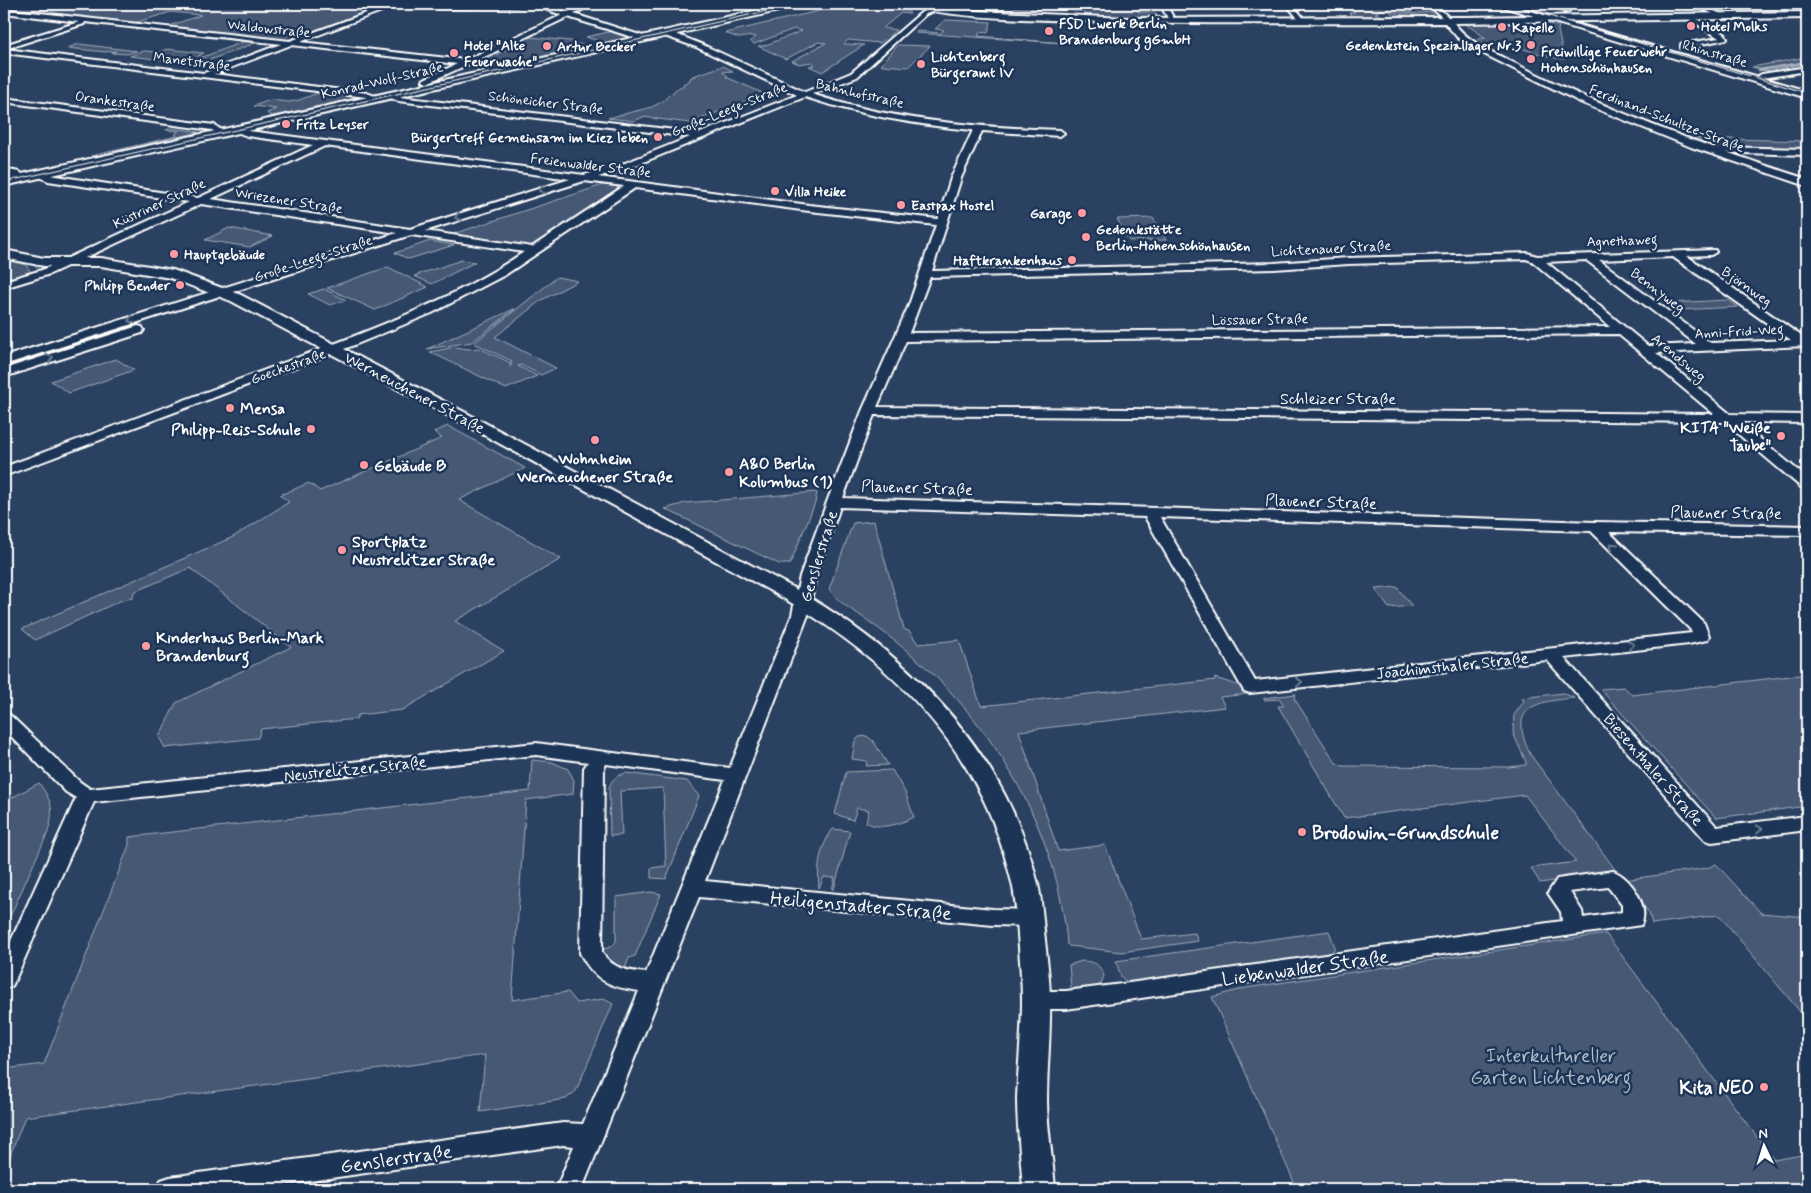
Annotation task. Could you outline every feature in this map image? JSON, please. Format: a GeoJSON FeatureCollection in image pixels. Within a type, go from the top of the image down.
{"type":"FeatureCollection","features":[{"type":"Feature","properties":{"kind":"main road","name":"Konrad-Wolf-Straße"},"geometry":{"type":"LineString","coordinates":[[4,182],[796,4]]}},
{"type":"Feature","properties":{"kind":"main road","name":"Rhinstraße"},"geometry":{"type":"LineString","coordinates":[[1499,4],[1557,16],[1807,89]]}},
{"type":"Feature","properties":{"kind":"main road","name":"Rhinstraße"},"geometry":{"type":"LineString","coordinates":[[1519,4],[1807,95]]}},
{"type":"Feature","properties":{"kind":"street"},"geometry":{"type":"LineString","coordinates":[[204,75],[397,4]]}},
{"type":"Feature","properties":{"kind":"street"},"geometry":{"type":"LineString","coordinates":[[413,4],[439,6],[518,4]]}},
{"type":"Feature","properties":{"kind":"street"},"geometry":{"type":"LineString","coordinates":[[534,4],[645,38]]}},
{"type":"Feature","properties":{"kind":"street"},"geometry":{"type":"LineString","coordinates":[[428,80],[590,4]]}},
{"type":"Feature","properties":{"kind":"street"},"geometry":{"type":"LineString","coordinates":[[921,4],[935,9],[1005,16],[1172,21],[1447,20],[1557,16],[1807,15]]}},
{"type":"Feature","properties":{"kind":"street"},"geometry":{"type":"LineString","coordinates":[[1162,4],[1172,21]]}},
{"type":"Feature","properties":{"kind":"street"},"geometry":{"type":"LineString","coordinates":[[1289,4],[1304,21]]}},
{"type":"Feature","properties":{"kind":"street"},"geometry":{"type":"LineString","coordinates":[[1431,4],[1447,20]]}},
{"type":"Feature","properties":{"kind":"street"},"geometry":{"type":"LineString","coordinates":[[1557,16],[1558,4]]}},
{"type":"Feature","properties":{"kind":"street"},"geometry":{"type":"LineString","coordinates":[[1695,4],[1722,16]]}},
{"type":"Feature","properties":{"kind":"street","name":"Große-Leege-Straße"},"geometry":{"type":"LineString","coordinates":[[4,361],[220,291],[628,165],[859,72],[924,13],[935,9]]}},
{"type":"Feature","properties":{"kind":"street","name":"Waldowstraße"},"geometry":{"type":"LineString","coordinates":[[4,12],[480,62],[500,70]]}},
{"type":"Feature","properties":{"kind":"street"},"geometry":{"type":"LineString","coordinates":[[1557,16],[1691,18],[1722,16]]}},
{"type":"Feature","properties":{"kind":"street"},"geometry":{"type":"LineString","coordinates":[[1684,46],[1723,39],[1722,36],[1691,18]]}},
{"type":"Feature","properties":{"kind":"street","name":"Ferdinand-Schultze-Straße"},"geometry":{"type":"LineString","coordinates":[[1447,20],[1459,33],[1474,44],[1546,83],[1619,115],[1710,150],[1807,183]]}},
{"type":"Feature","properties":{"kind":"street"},"geometry":{"type":"LineString","coordinates":[[4,46],[89,21]]}},
{"type":"Feature","properties":{"kind":"street","name":"Bahnhofstraße"},"geometry":{"type":"LineString","coordinates":[[665,33],[694,44],[805,95],[836,104],[884,114],[979,128],[1060,133]]}},
{"type":"Feature","properties":{"kind":"street","name":"Manetstraße"},"geometry":{"type":"LineString","coordinates":[[4,51],[382,97]]}},
{"type":"Feature","properties":{"kind":"street"},"geometry":{"type":"LineString","coordinates":[[1762,76],[1807,69]]}},
{"type":"Feature","properties":{"kind":"street","name":"Schöneicher Straße"},"geometry":{"type":"LineString","coordinates":[[382,97],[701,136]]}},
{"type":"Feature","properties":{"kind":"street","name":"Orankestraße"},"geometry":{"type":"LineString","coordinates":[[4,100],[201,126],[214,128],[222,133]]}},
{"type":"Feature","properties":{"kind":"street","name":"Genslerstraße"},"geometry":{"type":"LineString","coordinates":[[569,1189],[692,888],[800,615],[808,576],[834,502],[869,411],[915,305],[961,167],[979,128]]}},
{"type":"Feature","properties":{"kind":"street","name":"Freienwalder Straße"},"geometry":{"type":"LineString","coordinates":[[237,129],[247,133],[584,178],[942,223]]}},
{"type":"Feature","properties":{"kind":"street","name":"Küstriner Straße"},"geometry":{"type":"LineString","coordinates":[[4,285],[46,272],[324,143]]}},
{"type":"Feature","properties":{"kind":"street"},"geometry":{"type":"LineString","coordinates":[[1710,150],[1807,152]]}},
{"type":"Feature","properties":{"kind":"street","name":"Große-Leege-Straße"},"geometry":{"type":"LineString","coordinates":[[4,373],[601,180],[628,165]]}},
{"type":"Feature","properties":{"kind":"street"},"geometry":{"type":"LineString","coordinates":[[4,172],[23,177]]}},
{"type":"Feature","properties":{"kind":"street","name":"Wriezener Straße"},"geometry":{"type":"LineString","coordinates":[[40,174],[48,178],[536,251]]}},
{"type":"Feature","properties":{"kind":"street","name":"Goeckestraße"},"geometry":{"type":"LineString","coordinates":[[4,472],[334,348],[436,307],[501,274],[634,184]]}},
{"type":"Feature","properties":{"kind":"street","name":"Agnethaweg"},"geometry":{"type":"LineString","coordinates":[[1531,258],[1711,252]]}},
{"type":"Feature","properties":{"kind":"street","name":"Björnweg"},"geometry":{"type":"LineString","coordinates":[[1675,253],[1803,343]]}},
{"type":"Feature","properties":{"kind":"street","name":"Werneuchener Straße"},"geometry":{"type":"LineString","coordinates":[[4,254],[44,262],[101,262],[173,274],[220,291],[334,348],[802,602]]}},
{"type":"Feature","properties":{"kind":"street","name":"Bennyweg"},"geometry":{"type":"LineString","coordinates":[[1589,257],[1708,347]]}},
{"type":"Feature","properties":{"kind":"street","name":"Lichtenauer Straße"},"geometry":{"type":"LineString","coordinates":[[925,274],[1274,266],[1358,261],[1531,258]]}},
{"type":"Feature","properties":{"kind":"street","name":"Arendsweg"},"geometry":{"type":"LineString","coordinates":[[1531,258],[1646,350],[1807,485]]}},
{"type":"Feature","properties":{"kind":"street","name":"Lössauer Straße"},"geometry":{"type":"LineString","coordinates":[[901,337],[1620,330]]}},
{"type":"Feature","properties":{"kind":"street","name":"Anni-Frid-Weg"},"geometry":{"type":"LineString","coordinates":[[1646,350],[1803,343]]}},
{"type":"Feature","properties":{"kind":"street","name":"Schleizer Straße"},"geometry":{"type":"LineString","coordinates":[[869,411],[1807,419]]}},
{"type":"Feature","properties":{"kind":"street","name":"Plauener Straße"},"geometry":{"type":"LineString","coordinates":[[834,502],[1596,527],[1807,530]]}},
{"type":"Feature","properties":{"kind":"street","name":"Joachimsthaler Straße"},"geometry":{"type":"LineString","coordinates":[[1152,513],[1153,519],[1250,687],[1689,639],[1701,636],[1698,628],[1596,527]]}},
{"type":"Feature","properties":{"kind":"street"},"geometry":{"type":"LineString","coordinates":[[802,602],[825,614],[887,661],[929,704],[971,756],[990,788],[1007,827],[1025,884],[1030,918],[1036,1000],[1032,1100],[1039,1189]]}},
{"type":"Feature","properties":{"kind":"street","name":"Biesenthaler Straße"},"geometry":{"type":"LineString","coordinates":[[1552,654],[1712,835],[1807,823]]}},
{"type":"Feature","properties":{"kind":"street"},"geometry":{"type":"LineString","coordinates":[[4,719],[73,787],[87,796],[4,980]]}},
{"type":"Feature","properties":{"kind":"street","name":"Neustrelitzer Straße"},"geometry":{"type":"LineString","coordinates":[[87,796],[536,749],[736,775]]}},
{"type":"Feature","properties":{"kind":"street"},"geometry":{"type":"LineString","coordinates":[[600,758],[594,768],[591,953],[597,965],[606,974],[627,981],[652,984]]}},
{"type":"Feature","properties":{"kind":"street","name":"Heiligenstadter Straße"},"geometry":{"type":"LineString","coordinates":[[692,888],[993,917],[1030,918]]}},
{"type":"Feature","properties":{"kind":"street","name":"Liebenwalder Straße"},"geometry":{"type":"LineString","coordinates":[[1036,1000],[1066,1000],[1122,993],[1574,927]]}},
{"type":"Feature","properties":{"kind":"street","name":"Genslerstraße"},"geometry":{"type":"LineString","coordinates":[[170,1189],[563,1134],[592,1135]]}},
{"type":"Feature","properties":{"kind":"green space"},"geometry":{"type":"Polygon","coordinates":[[[4,4],[388,4],[289,40],[166,27],[201,15],[171,12],[134,23],[4,9],[4,4]]]}},
{"type":"Feature","properties":{"kind":"green space"},"geometry":{"type":"Polygon","coordinates":[[[848,4],[881,4],[907,10],[910,14],[901,13],[883,28],[896,30],[880,43],[848,40],[844,44],[864,45],[822,72],[809,66],[815,65],[812,62],[799,64],[792,61],[826,43],[818,42],[786,59],[758,46],[763,46],[802,31],[794,29],[754,44],[750,41],[756,37],[739,38],[725,33],[848,4]]]}},
{"type":"Feature","properties":{"kind":"green space"},"geometry":{"type":"Polygon","coordinates":[[[946,4],[993,4],[988,12],[944,6],[946,4]]]}},
{"type":"Feature","properties":{"kind":"green space"},"geometry":{"type":"Polygon","coordinates":[[[1017,4],[1133,4],[1138,12],[1155,12],[1157,16],[1149,16],[1149,18],[1083,16],[1084,11],[1014,8],[1017,4]]]}},
{"type":"Feature","properties":{"kind":"green space"},"geometry":{"type":"Polygon","coordinates":[[[1335,4],[1402,4],[1412,12],[1391,13],[1388,10],[1378,10],[1379,12],[1375,13],[1383,16],[1432,12],[1437,16],[1310,18],[1309,16],[1353,17],[1349,13],[1355,12],[1352,9],[1340,9],[1335,4]]]}},
{"type":"Feature","properties":{"kind":"green space"},"geometry":{"type":"Polygon","coordinates":[[[945,20],[991,22],[988,33],[980,32],[978,36],[1077,44],[915,33],[917,31],[941,33],[944,30],[935,29],[945,20]]]}},
{"type":"Feature","properties":{"kind":"green space"},"geometry":{"type":"Polygon","coordinates":[[[1542,21],[1559,26],[1558,30],[1564,59],[1505,44],[1485,44],[1477,39],[1486,38],[1464,23],[1542,21]]]}},
{"type":"Feature","properties":{"kind":"green space"},"geometry":{"type":"Polygon","coordinates":[[[613,31],[626,35],[626,38],[605,43],[586,37],[613,31]]]}},
{"type":"Feature","properties":{"kind":"green space"},"geometry":{"type":"Polygon","coordinates":[[[530,37],[571,41],[587,47],[506,65],[486,60],[530,37]]]}},
{"type":"Feature","properties":{"kind":"green space"},"geometry":{"type":"Polygon","coordinates":[[[245,41],[258,42],[199,64],[130,56],[144,51],[159,52],[167,49],[204,53],[198,56],[203,57],[245,41]]]}},
{"type":"Feature","properties":{"kind":"green space"},"geometry":{"type":"Polygon","coordinates":[[[79,44],[137,51],[128,54],[112,53],[116,51],[105,52],[67,48],[79,44]]]}},
{"type":"Feature","properties":{"kind":"green space"},"geometry":{"type":"Polygon","coordinates":[[[898,45],[930,46],[908,67],[881,65],[898,45]]]}},
{"type":"Feature","properties":{"kind":"green space"},"geometry":{"type":"Polygon","coordinates":[[[1807,57],[1807,64],[1766,71],[1752,67],[1807,57]]]}},
{"type":"Feature","properties":{"kind":"green space"},"geometry":{"type":"Polygon","coordinates":[[[723,66],[733,71],[722,72],[728,76],[726,77],[765,94],[690,123],[643,117],[634,121],[608,118],[652,107],[663,101],[671,93],[674,93],[676,89],[679,89],[689,81],[691,77],[723,66]]]}},
{"type":"Feature","properties":{"kind":"green space"},"geometry":{"type":"Polygon","coordinates":[[[318,93],[361,98],[272,116],[267,113],[276,109],[254,106],[270,100],[289,102],[299,100],[318,93]]]}},
{"type":"Feature","properties":{"kind":"green space"},"geometry":{"type":"Polygon","coordinates":[[[171,128],[199,132],[91,156],[177,136],[175,134],[179,131],[166,130],[171,128]]]}},
{"type":"Feature","properties":{"kind":"green space"},"geometry":{"type":"Polygon","coordinates":[[[1693,138],[1807,141],[1807,150],[1721,147],[1693,138]]]}},
{"type":"Feature","properties":{"kind":"green space"},"geometry":{"type":"Polygon","coordinates":[[[603,185],[620,187],[532,246],[453,234],[603,185]]]}},
{"type":"Feature","properties":{"kind":"green space"},"geometry":{"type":"Polygon","coordinates":[[[1153,218],[1166,240],[1129,241],[1117,219],[1153,218]]]}},
{"type":"Feature","properties":{"kind":"green space"},"geometry":{"type":"Polygon","coordinates":[[[229,228],[273,236],[250,247],[205,240],[229,228]]]}},
{"type":"Feature","properties":{"kind":"green space"},"geometry":{"type":"Polygon","coordinates":[[[430,241],[454,245],[409,259],[395,253],[430,241]]]}},
{"type":"Feature","properties":{"kind":"green space"},"geometry":{"type":"Polygon","coordinates":[[[461,260],[475,262],[432,284],[414,276],[461,260]]]}},
{"type":"Feature","properties":{"kind":"green space"},"geometry":{"type":"Polygon","coordinates":[[[9,261],[26,265],[31,272],[4,280],[4,268],[8,267],[9,261]]]}},
{"type":"Feature","properties":{"kind":"green space"},"geometry":{"type":"Polygon","coordinates":[[[388,267],[428,287],[375,310],[327,288],[388,267]]]}},
{"type":"Feature","properties":{"kind":"green space"},"geometry":{"type":"Polygon","coordinates":[[[557,277],[578,281],[540,301],[495,337],[556,368],[541,375],[521,365],[518,366],[537,376],[506,389],[430,352],[455,347],[479,348],[511,363],[510,367],[512,361],[474,343],[557,277]]]}},
{"type":"Feature","properties":{"kind":"green space"},"geometry":{"type":"Polygon","coordinates":[[[324,289],[346,300],[330,305],[308,294],[324,289]]]}},
{"type":"Feature","properties":{"kind":"green space"},"geometry":{"type":"Polygon","coordinates":[[[1728,300],[1738,307],[1678,310],[1669,303],[1728,300]]]}},
{"type":"Feature","properties":{"kind":"green space"},"geometry":{"type":"Polygon","coordinates":[[[514,309],[472,342],[427,349],[514,309]]]}},
{"type":"Feature","properties":{"kind":"green space"},"geometry":{"type":"Polygon","coordinates":[[[116,359],[134,370],[69,393],[51,381],[116,359]]]}},
{"type":"Feature","properties":{"kind":"green space"},"geometry":{"type":"Polygon","coordinates":[[[448,426],[525,468],[459,500],[561,559],[455,621],[504,651],[402,710],[358,715],[356,719],[261,729],[258,738],[165,748],[159,737],[176,703],[291,647],[190,568],[134,592],[133,598],[122,600],[35,640],[22,629],[233,537],[289,502],[280,495],[309,483],[320,491],[442,438],[434,432],[448,426]]]}},
{"type":"Feature","properties":{"kind":"green space"},"geometry":{"type":"Polygon","coordinates":[[[817,492],[815,503],[790,564],[779,564],[665,509],[685,503],[817,492]]]}},
{"type":"Feature","properties":{"kind":"green space"},"geometry":{"type":"Polygon","coordinates":[[[874,521],[904,629],[910,632],[918,644],[959,640],[981,706],[1215,680],[1215,678],[1243,687],[1248,694],[1220,697],[1225,707],[1019,731],[1058,851],[1105,845],[1141,939],[1195,933],[1198,941],[1122,952],[1069,946],[1067,944],[1062,904],[1052,865],[1038,827],[1021,790],[1000,755],[950,691],[900,645],[841,602],[829,589],[853,523],[874,521]]]}},
{"type":"Feature","properties":{"kind":"green space"},"geometry":{"type":"Polygon","coordinates":[[[1397,587],[1412,606],[1389,608],[1375,589],[1397,587]]]}},
{"type":"Feature","properties":{"kind":"green space"},"geometry":{"type":"Polygon","coordinates":[[[1807,674],[1807,806],[1716,818],[1600,689],[1624,687],[1632,695],[1807,674]]]}},
{"type":"Feature","properties":{"kind":"green space"},"geometry":{"type":"Polygon","coordinates":[[[1563,693],[1574,698],[1547,702],[1536,705],[1528,710],[1523,717],[1524,738],[1530,754],[1620,876],[1607,873],[1540,883],[1531,868],[1576,862],[1525,795],[1344,818],[1278,706],[1284,706],[1280,699],[1264,700],[1264,698],[1296,694],[1294,698],[1336,763],[1343,766],[1508,767],[1526,765],[1513,733],[1514,715],[1524,701],[1522,698],[1563,693]]]}},
{"type":"Feature","properties":{"kind":"green space"},"geometry":{"type":"Polygon","coordinates":[[[867,736],[874,742],[888,765],[866,766],[867,761],[852,759],[855,741],[859,737],[867,736]]]}},
{"type":"Feature","properties":{"kind":"green space"},"geometry":{"type":"Polygon","coordinates":[[[532,760],[552,762],[568,769],[574,780],[573,794],[526,800],[512,1000],[568,992],[577,1003],[604,999],[613,1004],[576,1091],[566,1099],[480,1112],[485,1055],[25,1117],[4,1171],[4,1069],[44,1064],[129,845],[129,837],[530,791],[532,760]]]}},
{"type":"Feature","properties":{"kind":"green space"},"geometry":{"type":"Polygon","coordinates":[[[892,770],[905,792],[914,817],[896,824],[877,826],[866,822],[869,810],[857,808],[853,820],[835,814],[846,772],[892,770]]]}},
{"type":"Feature","properties":{"kind":"green space"},"geometry":{"type":"Polygon","coordinates":[[[626,773],[687,781],[699,796],[666,879],[651,878],[651,868],[666,866],[663,788],[620,791],[622,835],[610,836],[609,788],[615,778],[626,773]]]}},
{"type":"Feature","properties":{"kind":"green space"},"geometry":{"type":"Polygon","coordinates":[[[39,783],[50,801],[50,824],[4,930],[4,802],[39,783]]]}},
{"type":"Feature","properties":{"kind":"green space"},"geometry":{"type":"Polygon","coordinates":[[[833,829],[850,831],[834,889],[832,889],[835,878],[824,877],[819,888],[820,857],[825,842],[833,829]]]}},
{"type":"Feature","properties":{"kind":"green space"},"geometry":{"type":"Polygon","coordinates":[[[1716,864],[1761,913],[1807,917],[1807,1020],[1719,915],[1652,924],[1649,913],[1624,880],[1707,868],[1716,864]]]}},
{"type":"Feature","properties":{"kind":"green space"},"geometry":{"type":"Polygon","coordinates":[[[651,892],[661,894],[635,956],[629,958],[625,969],[610,966],[600,950],[611,946],[616,941],[616,897],[651,892]]]}},
{"type":"Feature","properties":{"kind":"green space"},"geometry":{"type":"Polygon","coordinates":[[[1329,931],[1335,947],[1331,954],[1128,983],[1121,977],[1116,961],[1329,931]]]}},
{"type":"Feature","properties":{"kind":"green space","name":"Interkultureller Garten Lichtenberg"},"geometry":{"type":"Polygon","coordinates":[[[1606,934],[1774,1160],[1807,1154],[1807,1189],[1297,1189],[1212,997],[1246,988],[1606,934]]]}},
{"type":"Feature","properties":{"kind":"green space"},"geometry":{"type":"Polygon","coordinates":[[[1082,961],[1093,963],[1100,968],[1104,976],[1100,986],[1077,990],[1071,988],[1069,965],[1082,961]]]}},
{"type":"Feature","properties":{"kind":"waterway"},"geometry":{"type":"LineString","coordinates":[[1759,70],[1807,62]]}},
{"type":"Feature","properties":{"kind":"tram line"},"geometry":{"type":"LineString","coordinates":[[4,182],[798,4]]}},
{"type":"Feature","properties":{"kind":"tram line"},"geometry":{"type":"LineString","coordinates":[[1509,4],[1807,93]]}},
{"type":"Feature","properties":{"kind":"place","name":"Hotel Molks"},"geometry":{"type":"Point","coordinates":[1691,26]}},
{"type":"Feature","properties":{"kind":"place","name":"Kapelle"},"geometry":{"type":"Point","coordinates":[1502,27]}},
{"type":"Feature","properties":{"kind":"place","name":"FSD Lwerk Berlin Brandenburg gGmbH"},"geometry":{"type":"Point","coordinates":[1049,31]}},
{"type":"Feature","properties":{"kind":"place","name":"Gedenkstein Speziallager Nr.3"},"geometry":{"type":"Point","coordinates":[1531,45]}},
{"type":"Feature","properties":{"kind":"place","name":"Artur Becker"},"geometry":{"type":"Point","coordinates":[547,46]}},
{"type":"Feature","properties":{"kind":"place","name":"Hotel \"Alte Feuerwache\""},"geometry":{"type":"Point","coordinates":[454,53]}},
{"type":"Feature","properties":{"kind":"place","name":"Freiwillige Feuerwehr Hohenschönhausen"},"geometry":{"type":"Point","coordinates":[1531,59]}},
{"type":"Feature","properties":{"kind":"place","name":"Lichtenberg Bürgeramt IV"},"geometry":{"type":"Point","coordinates":[921,64]}},
{"type":"Feature","properties":{"kind":"place","name":"Fritz Leyser"},"geometry":{"type":"Point","coordinates":[286,124]}},
{"type":"Feature","properties":{"kind":"place","name":"Bürgertreff Gemeinsam im Kiez leben"},"geometry":{"type":"Point","coordinates":[658,137]}},
{"type":"Feature","properties":{"kind":"place","name":"Villa Heike"},"geometry":{"type":"Point","coordinates":[775,191]}},
{"type":"Feature","properties":{"kind":"place","name":"Eastpax Hostel"},"geometry":{"type":"Point","coordinates":[901,205]}},
{"type":"Feature","properties":{"kind":"place","name":"Garage"},"geometry":{"type":"Point","coordinates":[1082,213]}},
{"type":"Feature","properties":{"kind":"place","name":"Gedenkstätte Berlin-Hohenschönhausen"},"geometry":{"type":"Point","coordinates":[1086,237]}},
{"type":"Feature","properties":{"kind":"place","name":"Hauptgebäude"},"geometry":{"type":"Point","coordinates":[174,254]}},
{"type":"Feature","properties":{"kind":"place","name":"Haftkrankenhaus"},"geometry":{"type":"Point","coordinates":[1072,260]}},
{"type":"Feature","properties":{"kind":"place","name":"Philipp Bender"},"geometry":{"type":"Point","coordinates":[180,285]}},
{"type":"Feature","properties":{"kind":"place","name":"Mensa"},"geometry":{"type":"Point","coordinates":[230,408]}},
{"type":"Feature","properties":{"kind":"place","name":"Philipp-Reis-Schule"},"geometry":{"type":"Point","coordinates":[311,429]}},
{"type":"Feature","properties":{"kind":"place","name":"KITA \"Weiße Taube\""},"geometry":{"type":"Point","coordinates":[1781,436]}},
{"type":"Feature","properties":{"kind":"place","name":"Wohnheim Werneuchener Straße"},"geometry":{"type":"Point","coordinates":[595,440]}},
{"type":"Feature","properties":{"kind":"place","name":"Gebäude B"},"geometry":{"type":"Point","coordinates":[364,465]}},
{"type":"Feature","properties":{"kind":"place","name":"A&O Berlin Kolumbus (1)"},"geometry":{"type":"Point","coordinates":[729,472]}},
{"type":"Feature","properties":{"kind":"place","name":"Sportplatz Neustrelitzer Straße"},"geometry":{"type":"Point","coordinates":[342,550]}},
{"type":"Feature","properties":{"kind":"place","name":"Kinderhaus Berlin-Mark Brandenburg"},"geometry":{"type":"Point","coordinates":[146,646]}},
{"type":"Feature","properties":{"kind":"place","name":"Brodowin-Grundschule"},"geometry":{"type":"Point","coordinates":[1302,832]}},
{"type":"Feature","properties":{"kind":"place","name":"Kita NEO"},"geometry":{"type":"Point","coordinates":[1764,1087]}}]}
